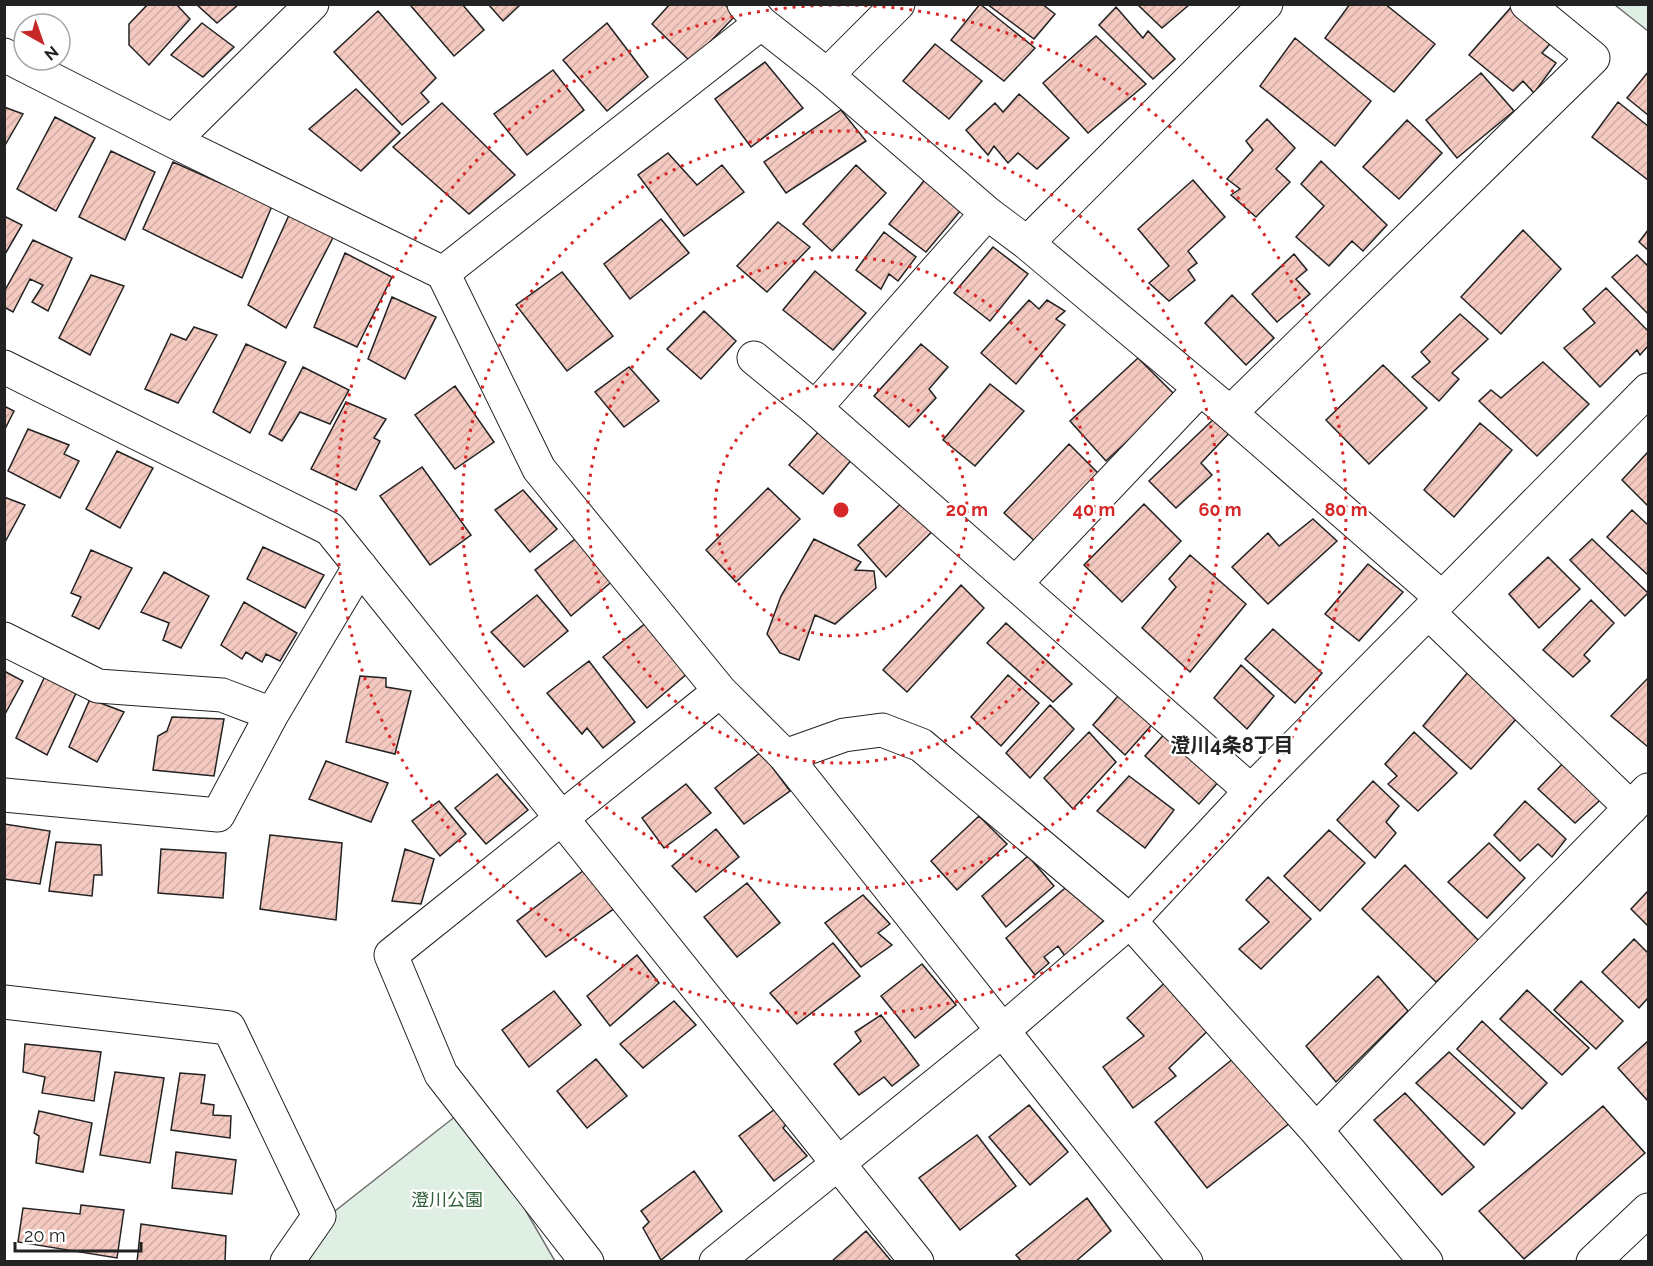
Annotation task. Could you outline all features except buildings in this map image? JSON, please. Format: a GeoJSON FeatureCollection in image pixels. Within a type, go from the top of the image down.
{"type":"FeatureCollection","features":[{"type":"Feature","properties":{"kind":"street"},"geometry":{"type":"LineString","coordinates":[[173,141],[312,4]]}},
{"type":"Feature","properties":{"kind":"street"},"geometry":{"type":"LineString","coordinates":[[827,75],[898,4]]}},
{"type":"Feature","properties":{"kind":"street"},"geometry":{"type":"LineString","coordinates":[[1027,243],[1266,4]]}},
{"type":"Feature","properties":{"kind":"street"},"geometry":{"type":"LineString","coordinates":[[1230,413],[1593,58],[1527,4]]}},
{"type":"Feature","properties":{"kind":"street"},"geometry":{"type":"LineString","coordinates":[[443,273],[753,14],[987,213],[1027,243],[1230,413],[1640,799],[1316,1130]]}},
{"type":"Feature","properties":{"kind":"street"},"geometry":{"type":"LineString","coordinates":[[4,55],[173,141],[443,273],[539,469],[720,691],[785,756],[1001,1032],[1186,1262]]}},
{"type":"Feature","properties":{"kind":"street"},"geometry":{"type":"LineString","coordinates":[[815,408],[987,213]]}},
{"type":"Feature","properties":{"kind":"street"},"geometry":{"type":"LineString","coordinates":[[754,358],[815,408],[1251,791]]}},
{"type":"Feature","properties":{"kind":"street"},"geometry":{"type":"LineString","coordinates":[[4,367],[330,529],[837,1165],[917,1262]]}},
{"type":"Feature","properties":{"kind":"street"},"geometry":{"type":"LineString","coordinates":[[1016,584],[1200,389]]}},
{"type":"Feature","properties":{"kind":"street"},"geometry":{"type":"LineString","coordinates":[[716,1262],[1001,1032],[1130,921],[1251,791],[1648,390]]}},
{"type":"Feature","properties":{"kind":"street"},"geometry":{"type":"LineString","coordinates":[[4,795],[218,815],[272,714],[360,566]]}},
{"type":"Feature","properties":{"kind":"street"},"geometry":{"type":"LineString","coordinates":[[4,639],[98,686],[222,695],[272,714]]}},
{"type":"Feature","properties":{"kind":"street"},"geometry":{"type":"LineString","coordinates":[[587,1262],[441,1074],[391,955],[720,691]]}},
{"type":"Feature","properties":{"kind":"street"},"geometry":{"type":"LineString","coordinates":[[785,756],[844,735],[882,730],[921,745],[1130,921],[1316,1130],[1425,1262]]}},
{"type":"Feature","properties":{"kind":"street"},"geometry":{"type":"LineString","coordinates":[[5,1007],[229,1028],[319,1216],[287,1262]]}},
{"type":"Feature","properties":{"kind":"street"},"geometry":{"type":"LineString","coordinates":[[1593,1262],[1648,1210]]}},
{"type":"Feature","properties":{"kind":"green space"},"geometry":{"type":"Polygon","coordinates":[[[1615,5],[1648,5],[1648,31],[1615,5]]]}},
{"type":"Feature","properties":{"kind":"green space","name":"澄川公園"},"geometry":{"type":"Polygon","coordinates":[[[466,1108],[555,1261],[302,1262],[335,1211],[466,1108]]]}},
{"type":"Feature","properties":{"kind":"district","name":"澄川4条8丁目"},"geometry":{"type":"Point","coordinates":[1232,745]}}]}
